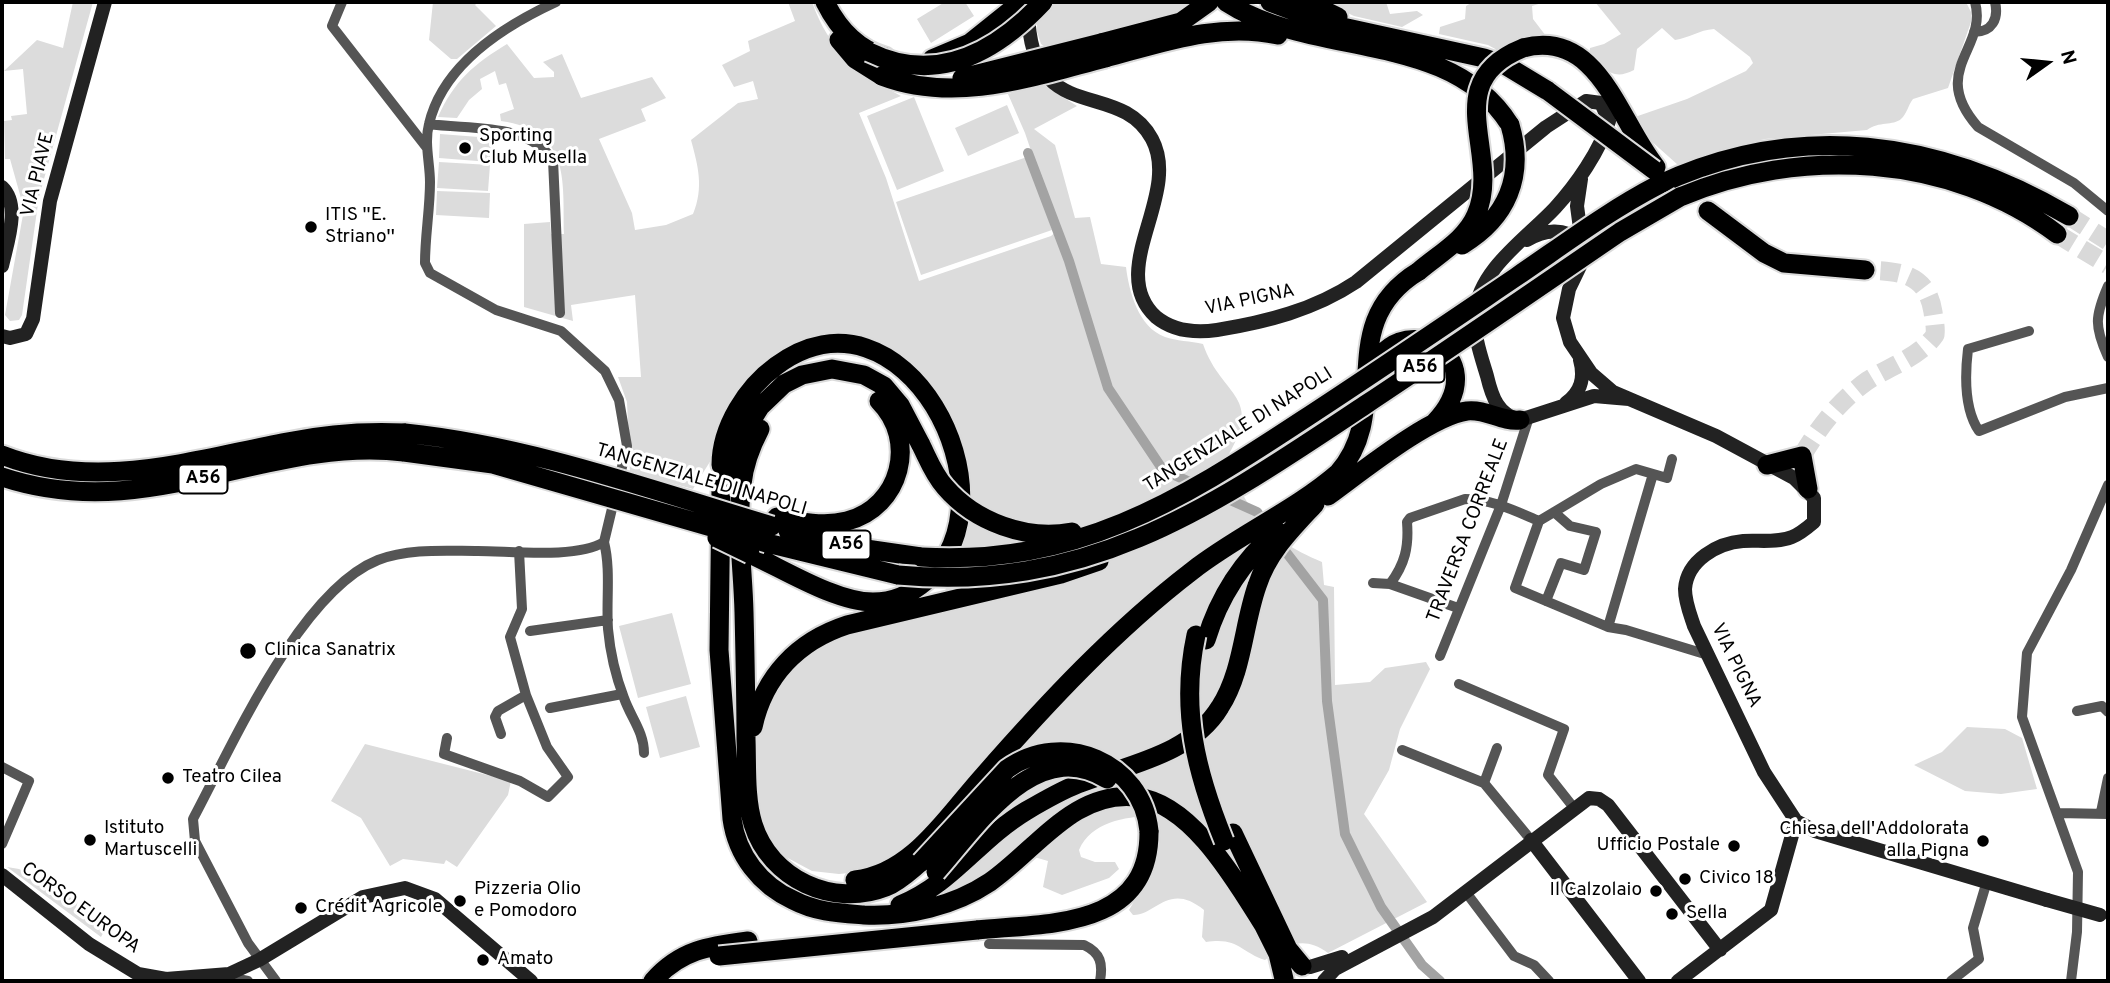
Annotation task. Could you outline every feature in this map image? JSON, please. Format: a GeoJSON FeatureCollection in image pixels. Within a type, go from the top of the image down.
{"type":"FeatureCollection","features":[{"type":"Feature","properties":{"kind":"highway"},"geometry":{"type":"LineString","coordinates":[[823,2],[844,32],[869,52],[908,66],[930,67],[954,62],[995,41],[1043,2]]}},
{"type":"Feature","properties":{"kind":"highway"},"geometry":{"type":"LineString","coordinates":[[823,2],[832,30],[847,51],[882,76],[933,89],[1017,81],[1181,22],[1209,2]]}},
{"type":"Feature","properties":{"kind":"highway"},"geometry":{"type":"LineString","coordinates":[[869,52],[904,61],[941,57],[982,34],[1021,2]]}},
{"type":"Feature","properties":{"kind":"highway"},"geometry":{"type":"LineString","coordinates":[[1226,2],[1266,22],[1354,36],[1411,49],[1495,61],[1548,90],[1656,174]]}},
{"type":"Feature","properties":{"kind":"highway"},"geometry":{"type":"LineString","coordinates":[[1270,2],[1354,36]]}},
{"type":"Feature","properties":{"kind":"highway"},"geometry":{"type":"LineString","coordinates":[[1307,2],[1354,36]]}},
{"type":"Feature","properties":{"kind":"highway"},"geometry":{"type":"LineString","coordinates":[[1103,51],[1228,30],[1354,36]]}},
{"type":"Feature","properties":{"kind":"highway"},"geometry":{"type":"LineString","coordinates":[[1419,271],[1463,236],[1475,218],[1483,186],[1475,113],[1477,94],[1493,67],[1523,48],[1557,47],[1583,59],[1604,81],[1656,174]]}},
{"type":"Feature","properties":{"kind":"highway"},"geometry":{"type":"LineString","coordinates":[[928,867],[1012,744],[1145,609],[1219,551],[1330,480],[1351,456],[1361,430],[1372,331],[1381,305],[1394,288],[1484,230],[1504,207],[1517,165],[1510,125],[1496,104],[1474,85],[1411,49]]}},
{"type":"Feature","properties":{"kind":"highway","name":"TANGENZIALE DI NAPOLI"},"geometry":{"type":"LineString","coordinates":[[2,477],[27,485],[67,492],[137,491],[329,454],[381,449],[405,442],[659,511],[767,535],[921,557],[975,558],[1030,551],[1095,534],[1164,505],[1244,458],[1591,226],[1656,174],[1787,146],[1845,145],[1911,154],[1963,166],[2013,186],[2069,216]]}},
{"type":"Feature","properties":{"kind":"highway","name":"A56"},"geometry":{"type":"LineString","coordinates":[[767,535],[898,575],[952,579],[1012,575],[1077,561],[1155,533],[1256,476],[1635,222],[1680,197],[1731,178],[1770,170],[1825,164],[1866,166],[1952,183],[2007,205],[2048,232]]}},
{"type":"Feature","properties":{"kind":"highway"},"geometry":{"type":"LineString","coordinates":[[1866,166],[1892,183]]}},
{"type":"Feature","properties":{"kind":"highway"},"geometry":{"type":"LineString","coordinates":[[1708,211],[1764,253],[1794,265],[1865,270]]}},
{"type":"Feature","properties":{"kind":"highway"},"geometry":{"type":"LineString","coordinates":[[1366,391],[1373,369],[1382,354],[1401,341],[1418,339],[1432,342],[1450,357],[1456,377],[1452,400],[1431,426]]}},
{"type":"Feature","properties":{"kind":"highway"},"geometry":{"type":"LineString","coordinates":[[767,535],[853,599],[884,601],[909,594],[939,567],[954,539],[960,504],[959,485],[947,432],[921,387],[893,360],[855,345],[818,345],[789,357],[770,370],[742,403],[730,426],[721,457],[719,650],[734,831],[751,866],[776,891],[807,908],[850,914],[890,916],[938,905],[980,888],[1087,804],[1118,797],[1148,799],[1180,815],[1199,834],[1266,929]]}},
{"type":"Feature","properties":{"kind":"highway"},"geometry":{"type":"LineString","coordinates":[[721,489],[742,436],[760,407],[784,384],[812,372],[832,369],[852,371],[884,386],[900,405],[939,478],[951,493],[983,518],[1014,530],[1052,534],[1070,532],[1164,505]]}},
{"type":"Feature","properties":{"kind":"highway"},"geometry":{"type":"LineString","coordinates":[[767,535],[805,523],[838,523],[859,517],[882,501],[898,475],[901,454],[894,422],[875,396],[857,386],[837,382],[806,387],[787,398],[770,415],[750,451],[742,482],[739,526],[747,766],[753,825],[774,860],[805,885],[848,894],[888,887],[983,842],[1024,812],[1078,784],[1162,753],[1211,720],[1232,683],[1256,586],[1268,559],[1315,504]]}},
{"type":"Feature","properties":{"kind":"highway"},"geometry":{"type":"LineString","coordinates":[[1306,966],[1289,949],[1221,802],[1203,738],[1199,695],[1206,640],[1232,582],[1264,543],[1315,504],[1431,426],[1466,411],[1485,412],[1507,421],[1524,419]]}},
{"type":"Feature","properties":{"kind":"highway","name":"TANGENZIALE DI NAPOLI"},"geometry":{"type":"LineString","coordinates":[[2,455],[54,469],[118,473],[315,437],[484,443],[672,496],[767,535]]}},
{"type":"Feature","properties":{"kind":"highway"},"geometry":{"type":"LineString","coordinates":[[1767,465],[1802,456],[1808,489]]}},
{"type":"Feature","properties":{"kind":"highway"},"geometry":{"type":"LineString","coordinates":[[1283,980],[1278,954],[1205,793],[1190,729],[1188,681],[1196,635],[1217,584],[1244,547],[1285,510]]}},
{"type":"Feature","properties":{"kind":"highway"},"geometry":{"type":"LineString","coordinates":[[747,766],[754,724],[764,690],[791,657],[834,629],[1061,574],[1106,558],[1155,533]]}},
{"type":"Feature","properties":{"kind":"highway"},"geometry":{"type":"LineString","coordinates":[[667,981],[694,962],[719,956],[1077,919],[1110,906],[1129,892],[1139,878],[1148,853],[1140,797],[1117,770],[1102,760],[1076,752],[1047,752],[1025,759],[1007,769],[904,896],[850,914]]}},
{"type":"Feature","properties":{"kind":"highway"},"geometry":{"type":"LineString","coordinates":[[653,981],[670,963],[703,947],[981,931]]}},
{"type":"Feature","properties":{"kind":"main road","name":"VIA PIAVE"},"geometry":{"type":"LineString","coordinates":[[2,336],[10,338],[26,334],[33,319],[50,201],[105,2]]}},
{"type":"Feature","properties":{"kind":"main road","name":"VIA PIGNA"},"geometry":{"type":"LineString","coordinates":[[1028,2],[1029,35],[1045,76],[1059,88],[1134,119],[1152,139],[1159,161],[1159,182],[1139,261],[1139,284],[1153,313],[1177,328],[1210,331],[1236,327],[1326,301],[1356,282],[1546,127],[1591,99],[1605,107],[1609,121],[1585,167],[1557,206],[1485,281],[1477,300],[1475,325],[1493,399],[1505,415],[1524,419]]}},
{"type":"Feature","properties":{"kind":"main road","name":"VIA PIGNA"},"geometry":{"type":"LineString","coordinates":[[1585,167],[1576,198],[1585,251]]}},
{"type":"Feature","properties":{"kind":"main road","name":"VIA PIAVE"},"geometry":{"type":"LineString","coordinates":[[2,187],[10,198],[11,214],[2,266]]}},
{"type":"Feature","properties":{"kind":"main road","name":"VIA PIGNA"},"geometry":{"type":"LineString","coordinates":[[1517,247],[1538,234],[1559,231],[1572,234],[1585,251]]}},
{"type":"Feature","properties":{"kind":"main road"},"geometry":{"type":"LineString","coordinates":[[1585,251],[1582,265],[1569,289],[1563,318],[1566,334],[1605,387],[1716,436],[1808,489]]}},
{"type":"Feature","properties":{"kind":"main road"},"geometry":{"type":"LineString","coordinates":[[1565,404],[1577,393],[1583,379],[1579,355]]}},
{"type":"Feature","properties":{"kind":"main road"},"geometry":{"type":"LineString","coordinates":[[1524,419],[1565,404],[1602,396],[1629,399]]}},
{"type":"Feature","properties":{"kind":"main road","name":"VIA PIGNA"},"geometry":{"type":"LineString","coordinates":[[1796,821],[1764,772],[1708,655],[1686,602],[1685,585],[1697,562],[1715,547],[1791,538],[1804,530],[1814,522],[1816,510],[1808,489]]}},
{"type":"Feature","properties":{"kind":"main road"},"geometry":{"type":"LineString","coordinates":[[1306,966],[1323,981],[1335,969],[1433,917],[1589,798],[1605,802],[1720,950]]}},
{"type":"Feature","properties":{"kind":"main road"},"geometry":{"type":"LineString","coordinates":[[1678,981],[1770,910],[1796,821],[1815,831],[2105,916]]}},
{"type":"Feature","properties":{"kind":"main road"},"geometry":{"type":"LineString","coordinates":[[1531,840],[1639,981]]}},
{"type":"Feature","properties":{"kind":"main road","name":"CORSO EUROPA"},"geometry":{"type":"LineString","coordinates":[[2,875],[124,968],[166,979],[220,976],[259,960],[356,901],[375,892],[405,888],[435,899],[531,981]]}},
{"type":"Feature","properties":{"kind":"main road"},"geometry":{"type":"LineString","coordinates":[[1283,980],[1291,970],[1331,963],[1431,911],[1444,908]]}},
{"type":"Feature","properties":{"kind":"street"},"geometry":{"type":"LineString","coordinates":[[342,2],[332,26],[427,148]]}},
{"type":"Feature","properties":{"kind":"street"},"geometry":{"type":"LineString","coordinates":[[556,2],[513,22],[453,75],[442,92],[429,124],[427,148],[430,182],[425,250],[430,273],[496,310],[561,331],[605,371],[619,400],[627,446],[604,542],[608,566],[608,620],[616,673],[622,694],[644,738],[644,754]]}},
{"type":"Feature","properties":{"kind":"street"},"geometry":{"type":"LineString","coordinates":[[1975,2],[1978,16],[1962,58],[1958,93],[1967,114],[1979,127],[2074,183],[2108,211]]}},
{"type":"Feature","properties":{"kind":"street"},"geometry":{"type":"LineString","coordinates":[[1974,32],[1983,32],[1995,22],[1998,14],[1995,2]]}},
{"type":"Feature","properties":{"kind":"street"},"geometry":{"type":"LineString","coordinates":[[429,124],[516,134],[543,146],[553,160],[560,313]]}},
{"type":"Feature","properties":{"kind":"street"},"geometry":{"type":"LineString","coordinates":[[2108,286],[2096,312],[2097,325],[2108,357]]}},
{"type":"Feature","properties":{"kind":"street"},"geometry":{"type":"LineString","coordinates":[[2029,331],[1968,349],[1965,374],[1970,405],[1979,431],[2065,397],[2108,388]]}},
{"type":"Feature","properties":{"kind":"street","name":"TRAVERSA CORREALE"},"geometry":{"type":"LineString","coordinates":[[1440,656],[1501,505],[1524,419]]}},
{"type":"Feature","properties":{"kind":"street"},"geometry":{"type":"LineString","coordinates":[[1672,459],[1667,478],[1636,469],[1601,484],[1539,520],[1515,589],[1608,627],[1708,655]]}},
{"type":"Feature","properties":{"kind":"street"},"geometry":{"type":"LineString","coordinates":[[1608,627],[1653,474]]}},
{"type":"Feature","properties":{"kind":"street"},"geometry":{"type":"LineString","coordinates":[[2071,981],[2077,932],[2078,872],[2022,717],[2026,653],[2071,570],[2108,485]]}},
{"type":"Feature","properties":{"kind":"street"},"geometry":{"type":"LineString","coordinates":[[1390,584],[1409,547],[1407,522],[1410,518],[1465,499],[1501,505],[1539,520]]}},
{"type":"Feature","properties":{"kind":"street"},"geometry":{"type":"LineString","coordinates":[[1546,601],[1561,563],[1584,570],[1596,532],[1570,526],[1554,512]]}},
{"type":"Feature","properties":{"kind":"street"},"geometry":{"type":"LineString","coordinates":[[276,981],[259,960],[195,841],[193,819],[299,631],[346,579],[379,560],[431,551],[519,551],[594,547],[604,542]]}},
{"type":"Feature","properties":{"kind":"street"},"geometry":{"type":"LineString","coordinates":[[447,738],[444,754],[520,781],[548,797],[568,776],[547,747],[526,695],[510,637],[522,609],[519,551]]}},
{"type":"Feature","properties":{"kind":"street"},"geometry":{"type":"LineString","coordinates":[[1373,583],[1390,584],[1458,607]]}},
{"type":"Feature","properties":{"kind":"street"},"geometry":{"type":"LineString","coordinates":[[530,631],[608,620]]}},
{"type":"Feature","properties":{"kind":"street"},"geometry":{"type":"LineString","coordinates":[[1459,684],[1564,729],[1548,775],[1574,808]]}},
{"type":"Feature","properties":{"kind":"street"},"geometry":{"type":"LineString","coordinates":[[550,708],[622,694]]}},
{"type":"Feature","properties":{"kind":"street"},"geometry":{"type":"LineString","coordinates":[[501,734],[495,717],[498,711],[526,695]]}},
{"type":"Feature","properties":{"kind":"street"},"geometry":{"type":"LineString","coordinates":[[2077,711],[2102,706],[2108,712]]}},
{"type":"Feature","properties":{"kind":"street"},"geometry":{"type":"LineString","coordinates":[[1484,783],[1497,748]]}},
{"type":"Feature","properties":{"kind":"street"},"geometry":{"type":"LineString","coordinates":[[1402,750],[1484,783],[1531,840]]}},
{"type":"Feature","properties":{"kind":"street"},"geometry":{"type":"LineString","coordinates":[[2,767],[29,781],[2,844]]}},
{"type":"Feature","properties":{"kind":"street"},"geometry":{"type":"LineString","coordinates":[[2058,813],[2105,813],[2108,778]]}},
{"type":"Feature","properties":{"kind":"street"},"geometry":{"type":"LineString","coordinates":[[1951,981],[1979,959],[1973,928],[1987,881]]}},
{"type":"Feature","properties":{"kind":"street"},"geometry":{"type":"LineString","coordinates":[[1465,891],[1514,956],[1534,965],[1549,981]]}},
{"type":"Feature","properties":{"kind":"street"},"geometry":{"type":"LineString","coordinates":[[981,931],[1084,945],[1100,959],[1100,981]]}},
{"type":"Feature","properties":{"kind":"street"},"geometry":{"type":"LineString","coordinates":[[220,976],[248,981]]}},
{"type":"Feature","properties":{"kind":"shaded area"},"geometry":{"type":"Polygon","coordinates":[[[73,2],[93,2],[39,197],[22,315],[19,320],[10,321],[5,315],[24,209],[10,159],[5,159],[4,121],[12,120],[11,116],[27,114],[23,69],[4,71],[37,40],[63,48],[73,2]]]}},
{"type":"Feature","properties":{"kind":"shaded area"},"geometry":{"type":"Polygon","coordinates":[[[433,2],[478,2],[475,5],[496,26],[457,59],[451,59],[429,40],[433,2]]]}},
{"type":"Feature","properties":{"kind":"shaded area"},"geometry":{"type":"Polygon","coordinates":[[[788,2],[812,2],[827,34],[846,58],[870,78],[901,96],[859,113],[886,178],[919,281],[1051,236],[1058,230],[1025,133],[1008,94],[1043,84],[1077,106],[1034,129],[1055,145],[1075,218],[1090,217],[1101,264],[1126,267],[1136,307],[1148,325],[1165,337],[1203,344],[1211,362],[1237,398],[1242,422],[1237,439],[1225,461],[1252,510],[1272,533],[1285,543],[1322,562],[1324,585],[1334,587],[1335,685],[1370,682],[1385,668],[1426,662],[1430,669],[1400,729],[1389,770],[1364,814],[1427,902],[1328,953],[1303,943],[1288,946],[1265,960],[1233,943],[1206,942],[1202,937],[1204,910],[1192,902],[1172,899],[1141,914],[1133,915],[1129,910],[1151,864],[1154,841],[1152,815],[1110,823],[1092,833],[1079,850],[1081,857],[1095,862],[1115,862],[1119,869],[1109,878],[1062,895],[1043,887],[1048,861],[1017,852],[966,886],[946,891],[916,840],[905,852],[868,871],[839,874],[812,871],[784,856],[763,831],[754,802],[754,757],[760,715],[778,677],[830,638],[925,617],[944,595],[960,540],[951,430],[866,344],[775,357],[693,489],[630,472],[627,402],[618,377],[641,377],[635,295],[571,305],[573,321],[524,307],[524,224],[550,222],[551,234],[564,234],[562,176],[558,160],[551,146],[540,135],[523,126],[501,121],[500,114],[514,109],[506,83],[499,85],[495,71],[480,79],[482,89],[469,100],[457,118],[438,117],[458,83],[507,44],[534,78],[554,77],[554,72],[543,62],[562,54],[581,98],[652,77],[666,98],[641,109],[646,121],[599,139],[632,213],[635,230],[666,225],[693,214],[696,204],[699,177],[691,140],[738,103],[758,99],[753,81],[734,87],[722,65],[750,51],[748,41],[795,21],[788,2]]]}},
{"type":"Feature","properties":{"kind":"shaded area"},"geometry":{"type":"Polygon","coordinates":[[[945,2],[965,2],[974,16],[931,43],[917,19],[945,2]]]}},
{"type":"Feature","properties":{"kind":"shaded area"},"geometry":{"type":"Polygon","coordinates":[[[1037,2],[1198,2],[1187,12],[1047,48],[1041,44],[1037,32],[1037,2]]]}},
{"type":"Feature","properties":{"kind":"shaded area"},"geometry":{"type":"Polygon","coordinates":[[[1324,2],[1386,2],[1390,14],[1417,11],[1423,15],[1402,27],[1354,16],[1324,2]]]}},
{"type":"Feature","properties":{"kind":"shaded area"},"geometry":{"type":"Polygon","coordinates":[[[1545,2],[1532,6],[1533,19],[1546,36],[1499,51],[1488,45],[1439,34],[1440,27],[1465,19],[1466,6],[1471,3],[1545,2]]]}},
{"type":"Feature","properties":{"kind":"shaded area"},"geometry":{"type":"Polygon","coordinates":[[[1595,2],[1966,2],[1971,12],[1971,22],[1948,88],[1913,99],[1905,115],[1898,121],[1876,125],[1867,130],[1765,139],[1678,165],[1650,140],[1632,118],[1687,99],[1746,71],[1753,63],[1750,57],[1714,29],[1675,40],[1662,28],[1637,49],[1634,70],[1614,74],[1589,55],[1590,48],[1604,44],[1621,34],[1595,2]]]}},
{"type":"Feature","properties":{"kind":"shaded area"},"geometry":{"type":"Polygon","coordinates":[[[914,97],[944,171],[897,190],[867,116],[914,97]]]}},
{"type":"Feature","properties":{"kind":"shaded area"},"geometry":{"type":"Polygon","coordinates":[[[1007,105],[1019,133],[968,156],[955,128],[1007,105]]]}},
{"type":"Feature","properties":{"kind":"shaded area","name":"Sporting Club Musella"},"geometry":{"type":"Polygon","coordinates":[[[440,134],[492,138],[490,162],[439,158],[440,134]]]}},
{"type":"Feature","properties":{"kind":"shaded area"},"geometry":{"type":"Polygon","coordinates":[[[1027,157],[1052,230],[921,275],[896,202],[1027,157]]]}},
{"type":"Feature","properties":{"kind":"shaded area"},"geometry":{"type":"Polygon","coordinates":[[[439,162],[490,165],[488,191],[437,188],[439,162]]]}},
{"type":"Feature","properties":{"kind":"shaded area"},"geometry":{"type":"Polygon","coordinates":[[[437,191],[490,193],[489,218],[436,215],[437,191]]]}},
{"type":"Feature","properties":{"kind":"shaded area"},"geometry":{"type":"Polygon","coordinates":[[[672,613],[691,684],[638,698],[619,626],[672,613]]]}},
{"type":"Feature","properties":{"kind":"shaded area"},"geometry":{"type":"Polygon","coordinates":[[[686,696],[700,747],[660,758],[646,707],[686,696]]]}},
{"type":"Feature","properties":{"kind":"shaded area"},"geometry":{"type":"Polygon","coordinates":[[[1967,727],[2005,729],[2022,738],[2037,789],[2001,794],[1965,791],[1914,765],[1942,752],[1967,727]]]}},
{"type":"Feature","properties":{"kind":"shaded area"},"geometry":{"type":"Polygon","coordinates":[[[365,744],[511,781],[508,795],[457,867],[446,860],[444,864],[403,859],[390,866],[361,818],[331,801],[365,744]]]}},
{"type":"Feature","properties":{"kind":"shaded area"},"geometry":{"type":"Polygon","coordinates":[[[7,867],[19,869],[40,879],[40,884],[78,901],[75,911],[107,926],[101,937],[7,867]]]}},
{"type":"Feature","properties":{"kind":"waterway"},"geometry":{"type":"LineString","coordinates":[[1028,153],[1069,261],[1108,388],[1163,470],[1257,512],[1268,527]]}},
{"type":"Feature","properties":{"kind":"waterway"},"geometry":{"type":"LineString","coordinates":[[1279,543],[1323,600],[1327,701],[1345,834],[1381,907],[1422,965],[1440,981]]}},
{"type":"Feature","properties":{"kind":"tunnel"},"geometry":{"type":"LineString","coordinates":[[2069,216],[2108,241]]}},
{"type":"Feature","properties":{"kind":"tunnel"},"geometry":{"type":"LineString","coordinates":[[2057,234],[2108,265]]}},
{"type":"Feature","properties":{"kind":"tunnel"},"geometry":{"type":"LineString","coordinates":[[1802,456],[1823,425],[1847,397],[1867,381],[1921,350],[1935,335],[1930,299],[1918,282],[1900,273],[1865,270]]}},
{"type":"Feature","properties":{"kind":"place","name":"Sporting Club Musella"},"geometry":{"type":"Point","coordinates":[465,148]}},
{"type":"Feature","properties":{"kind":"place","name":"ITIS ''E. Striano''"},"geometry":{"type":"Point","coordinates":[311,227]}},
{"type":"Feature","properties":{"kind":"place","name":"Clinica Sanatrix"},"geometry":{"type":"Point","coordinates":[248,651]}},
{"type":"Feature","properties":{"kind":"place","name":"Teatro Cilea"},"geometry":{"type":"Point","coordinates":[168,778]}},
{"type":"Feature","properties":{"kind":"place","name":"Istituto Martuscelli"},"geometry":{"type":"Point","coordinates":[90,840]}},
{"type":"Feature","properties":{"kind":"place","name":"Chiesa dell'Addolorata alla Pigna"},"geometry":{"type":"Point","coordinates":[1983,841]}},
{"type":"Feature","properties":{"kind":"place","name":"Ufficio Postale"},"geometry":{"type":"Point","coordinates":[1734,846]}},
{"type":"Feature","properties":{"kind":"place","name":"Civico 18"},"geometry":{"type":"Point","coordinates":[1685,879]}},
{"type":"Feature","properties":{"kind":"place","name":"Il Calzolaio"},"geometry":{"type":"Point","coordinates":[1656,891]}},
{"type":"Feature","properties":{"kind":"place","name":"Pizzeria Olio e Pomodoro"},"geometry":{"type":"Point","coordinates":[460,901]}},
{"type":"Feature","properties":{"kind":"place","name":"Crédit Agricole"},"geometry":{"type":"Point","coordinates":[301,908]}},
{"type":"Feature","properties":{"kind":"place","name":"Sella"},"geometry":{"type":"Point","coordinates":[1672,914]}},
{"type":"Feature","properties":{"kind":"place","name":"Amato"},"geometry":{"type":"Point","coordinates":[483,960]}}]}
